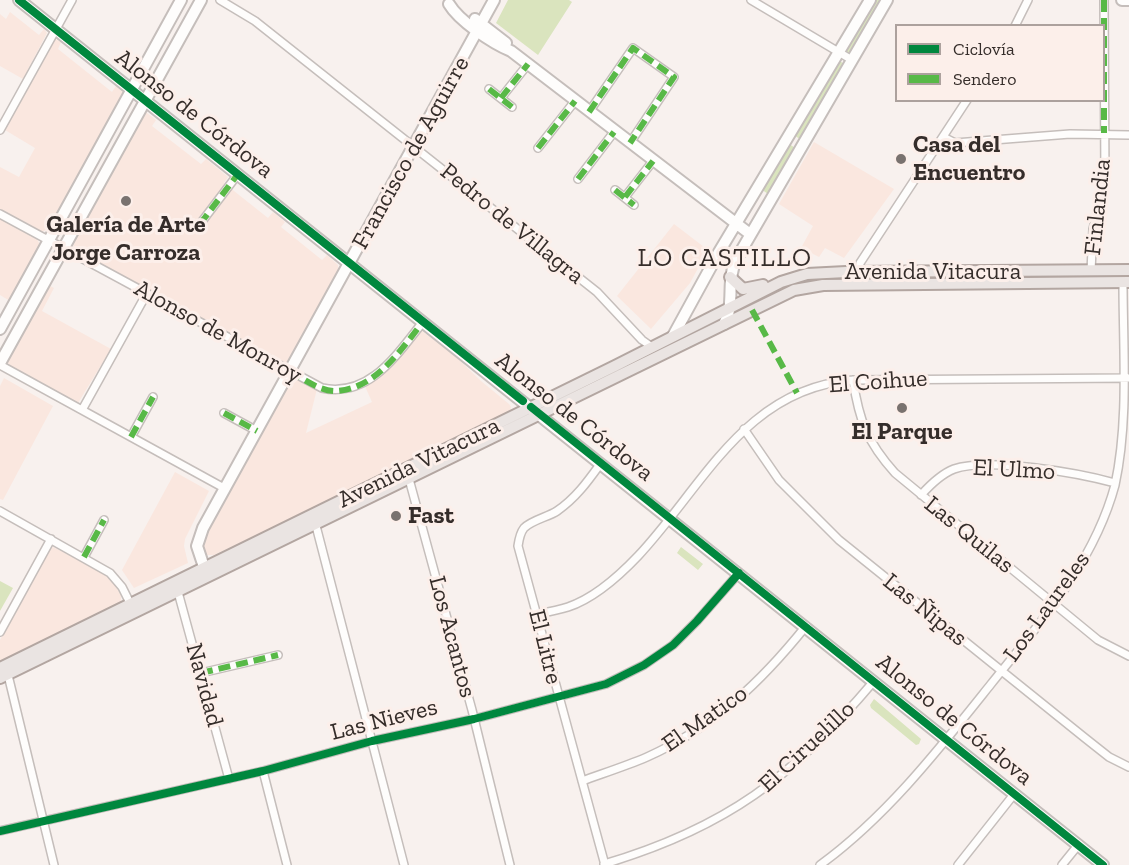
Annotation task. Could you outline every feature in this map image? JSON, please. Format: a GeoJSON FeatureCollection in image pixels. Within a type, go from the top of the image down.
{"type":"FeatureCollection","features":[{"type":"Feature","properties":{"kind":"main road","name":"Alonso de Córdova"},"geometry":{"type":"LineString","coordinates":[[20,0],[1103,865]]}},
{"type":"Feature","properties":{"kind":"main road"},"geometry":{"type":"LineString","coordinates":[[0,329],[181,0]]}},
{"type":"Feature","properties":{"kind":"main road"},"geometry":{"type":"LineString","coordinates":[[0,364],[201,0]]}},
{"type":"Feature","properties":{"kind":"main road","name":"Francisco de Aguirre"},"geometry":{"type":"LineString","coordinates":[[204,567],[197,546],[198,538],[494,0]]}},
{"type":"Feature","properties":{"kind":"main road"},"geometry":{"type":"LineString","coordinates":[[674,336],[728,237],[870,0]]}},
{"type":"Feature","properties":{"kind":"main road"},"geometry":{"type":"LineString","coordinates":[[724,324],[730,306],[730,277],[743,245],[887,0]]}},
{"type":"Feature","properties":{"kind":"main road"},"geometry":{"type":"LineString","coordinates":[[1122,0],[1129,0]]}},
{"type":"Feature","properties":{"kind":"main road"},"geometry":{"type":"LineString","coordinates":[[446,2],[457,7],[479,27],[504,41],[511,51],[614,132],[750,234]]}},
{"type":"Feature","properties":{"kind":"main road"},"geometry":{"type":"LineString","coordinates":[[791,132],[806,140]]}},
{"type":"Feature","properties":{"kind":"main road"},"geometry":{"type":"LineString","coordinates":[[744,211],[747,220],[758,220]]}},
{"type":"Feature","properties":{"kind":"main road"},"geometry":{"type":"LineString","coordinates":[[728,237],[737,235],[741,237],[743,245]]}},
{"type":"Feature","properties":{"kind":"main road","name":"Avenida Vitacura"},"geometry":{"type":"LineString","coordinates":[[3,674],[130,603],[204,567],[409,479],[652,347],[781,282],[807,274],[858,272],[1129,270]]}},
{"type":"Feature","properties":{"kind":"main road"},"geometry":{"type":"LineString","coordinates":[[730,277],[743,289],[781,282]]}},
{"type":"Feature","properties":{"kind":"main road","name":"Avenida Vitacura"},"geometry":{"type":"LineString","coordinates":[[3,674],[177,592],[312,520],[535,411],[801,288],[862,284],[1127,280]]}},
{"type":"Feature","properties":{"kind":"main road"},"geometry":{"type":"LineString","coordinates":[[177,592],[184,577]]}},
{"type":"Feature","properties":{"kind":"street"},"geometry":{"type":"LineString","coordinates":[[0,130],[72,0]]}},
{"type":"Feature","properties":{"kind":"street","name":"Pedro de Villagra"},"geometry":{"type":"LineString","coordinates":[[220,0],[255,21],[597,292],[646,344],[652,347]]}},
{"type":"Feature","properties":{"kind":"street"},"geometry":{"type":"LineString","coordinates":[[751,0],[852,60]]}},
{"type":"Feature","properties":{"kind":"street"},"geometry":{"type":"LineString","coordinates":[[1016,24],[1028,0]]}},
{"type":"Feature","properties":{"kind":"street","name":"Finlandia"},"geometry":{"type":"LineString","coordinates":[[1104,0],[1104,24]]}},
{"type":"Feature","properties":{"kind":"street"},"geometry":{"type":"LineString","coordinates":[[589,112],[633,48],[674,77],[630,143]]}},
{"type":"Feature","properties":{"kind":"street"},"geometry":{"type":"LineString","coordinates":[[501,98],[528,64]]}},
{"type":"Feature","properties":{"kind":"street"},"geometry":{"type":"LineString","coordinates":[[489,89],[512,107]]}},
{"type":"Feature","properties":{"kind":"street"},"geometry":{"type":"LineString","coordinates":[[538,148],[575,101]]}},
{"type":"Feature","properties":{"kind":"street"},"geometry":{"type":"LineString","coordinates":[[862,284],[858,272],[860,263],[966,102]]}},
{"type":"Feature","properties":{"kind":"street","name":"Finlandia"},"geometry":{"type":"LineString","coordinates":[[1091,271],[1092,229],[1105,182],[1104,102]]}},
{"type":"Feature","properties":{"kind":"street"},"geometry":{"type":"LineString","coordinates":[[578,179],[614,132]]}},
{"type":"Feature","properties":{"kind":"street"},"geometry":{"type":"LineString","coordinates":[[943,136],[955,143],[1070,134],[1129,135]]}},
{"type":"Feature","properties":{"kind":"street"},"geometry":{"type":"LineString","coordinates":[[625,197],[653,161]]}},
{"type":"Feature","properties":{"kind":"street"},"geometry":{"type":"LineString","coordinates":[[200,224],[238,174]]}},
{"type":"Feature","properties":{"kind":"street"},"geometry":{"type":"LineString","coordinates":[[615,190],[634,204]]}},
{"type":"Feature","properties":{"kind":"street","name":"Alonso de Monroy"},"geometry":{"type":"LineString","coordinates":[[0,214],[322,388],[337,391],[350,388],[374,376],[388,366],[423,322]]}},
{"type":"Feature","properties":{"kind":"street","name":"Los Laureles"},"geometry":{"type":"LineString","coordinates":[[820,865],[871,822],[913,780],[1054,604],[1084,560],[1102,522],[1115,483],[1123,441],[1127,280]]}},
{"type":"Feature","properties":{"kind":"street"},"geometry":{"type":"LineString","coordinates":[[82,410],[147,293]]}},
{"type":"Feature","properties":{"kind":"street"},"geometry":{"type":"LineString","coordinates":[[0,364],[224,488]]}},
{"type":"Feature","properties":{"kind":"street","name":"El Coihue"},"geometry":{"type":"LineString","coordinates":[[537,614],[569,607],[607,584],[632,563],[671,518],[719,455],[744,429],[768,410],[797,393],[831,382],[853,380],[1126,378]]}},
{"type":"Feature","properties":{"kind":"street","name":"Las Quilas"},"geometry":{"type":"LineString","coordinates":[[853,380],[857,408],[868,436],[895,473],[1098,640],[1129,656]]}},
{"type":"Feature","properties":{"kind":"street"},"geometry":{"type":"LineString","coordinates":[[131,437],[153,397]]}},
{"type":"Feature","properties":{"kind":"street"},"geometry":{"type":"LineString","coordinates":[[224,413],[257,431]]}},
{"type":"Feature","properties":{"kind":"street","name":"Las Ñipas"},"geometry":{"type":"LineString","coordinates":[[744,429],[779,480],[839,540],[1109,757],[1129,767]]}},
{"type":"Feature","properties":{"kind":"street","name":"El Litre"},"geometry":{"type":"LineString","coordinates":[[601,463],[566,504],[543,519],[526,526],[520,536],[519,550],[604,865]]}},
{"type":"Feature","properties":{"kind":"street","name":"El Ulmo"},"geometry":{"type":"LineString","coordinates":[[921,495],[943,475],[970,466],[1050,470],[1115,483]]}},
{"type":"Feature","properties":{"kind":"street","name":"Los Acantos"},"geometry":{"type":"LineString","coordinates":[[409,479],[474,719],[510,865]]}},
{"type":"Feature","properties":{"kind":"street"},"geometry":{"type":"LineString","coordinates":[[0,511],[110,573],[122,587],[130,603]]}},
{"type":"Feature","properties":{"kind":"street"},"geometry":{"type":"LineString","coordinates":[[84,557],[104,520]]}},
{"type":"Feature","properties":{"kind":"street"},"geometry":{"type":"LineString","coordinates":[[312,520],[404,865]]}},
{"type":"Feature","properties":{"kind":"street"},"geometry":{"type":"LineString","coordinates":[[0,632],[51,539]]}},
{"type":"Feature","properties":{"kind":"street","name":"Las Nieves"},"geometry":{"type":"LineString","coordinates":[[0,831],[263,771],[372,741],[474,719],[592,688],[619,678],[659,656],[686,633],[739,573]]}},
{"type":"Feature","properties":{"kind":"street","name":"Navidad"},"geometry":{"type":"LineString","coordinates":[[177,592],[229,778]]}},
{"type":"Feature","properties":{"kind":"street","name":"El Matico"},"geometry":{"type":"LineString","coordinates":[[582,781],[647,757],[683,739],[714,718],[743,695],[774,665],[806,626]]}},
{"type":"Feature","properties":{"kind":"street"},"geometry":{"type":"LineString","coordinates":[[201,673],[278,655]]}},
{"type":"Feature","properties":{"kind":"street"},"geometry":{"type":"LineString","coordinates":[[3,674],[54,865]]}},
{"type":"Feature","properties":{"kind":"street","name":"El Ciruelillo"},"geometry":{"type":"LineString","coordinates":[[604,865],[681,837],[719,818],[756,795],[806,755],[874,681]]}},
{"type":"Feature","properties":{"kind":"street"},"geometry":{"type":"LineString","coordinates":[[263,771],[287,865]]}},
{"type":"Feature","properties":{"kind":"street"},"geometry":{"type":"LineString","coordinates":[[958,865],[1015,793]]}},
{"type":"Feature","properties":{"kind":"street"},"geometry":{"type":"LineString","coordinates":[[1062,865],[1079,844]]}},
{"type":"Feature","properties":{"kind":"shaded area"},"geometry":{"type":"Polygon","coordinates":[[[10,12],[39,35],[44,29],[47,33],[23,79],[0,66],[0,14],[6,19],[10,12]]]}},
{"type":"Feature","properties":{"kind":"shaded area"},"geometry":{"type":"Polygon","coordinates":[[[55,39],[61,42],[58,49],[112,92],[116,86],[123,92],[123,97],[49,229],[41,232],[0,210],[0,167],[19,177],[35,148],[5,130],[55,39]]]}},
{"type":"Feature","properties":{"kind":"shaded area"},"geometry":{"type":"Polygon","coordinates":[[[143,113],[147,113],[156,120],[152,126],[201,164],[206,159],[228,177],[224,183],[268,218],[273,212],[285,222],[281,227],[322,260],[327,255],[338,265],[339,272],[292,358],[285,363],[281,363],[73,249],[74,241],[143,113]]]}},
{"type":"Feature","properties":{"kind":"shaded area"},"geometry":{"type":"Polygon","coordinates":[[[814,142],[894,189],[844,258],[825,248],[819,257],[801,248],[813,226],[779,204],[814,142]]]}},
{"type":"Feature","properties":{"kind":"shaded area"},"geometry":{"type":"Polygon","coordinates":[[[0,219],[37,239],[40,245],[10,301],[0,295],[0,219]]]}},
{"type":"Feature","properties":{"kind":"shaded area"},"geometry":{"type":"Polygon","coordinates":[[[674,224],[708,250],[690,283],[651,329],[617,296],[674,224]]]}},
{"type":"Feature","properties":{"kind":"shaded area"},"geometry":{"type":"Polygon","coordinates":[[[48,285],[54,288],[42,311],[111,349],[78,403],[11,367],[7,362],[48,285]]]}},
{"type":"Feature","properties":{"kind":"shaded area"},"geometry":{"type":"Polygon","coordinates":[[[422,331],[456,357],[509,404],[510,411],[335,498],[214,555],[206,555],[203,547],[205,534],[292,377],[317,389],[306,433],[372,402],[364,384],[389,370],[422,331]]]}},
{"type":"Feature","properties":{"kind":"shaded area"},"geometry":{"type":"Polygon","coordinates":[[[4,378],[53,406],[3,500],[0,499],[0,386],[4,378]]]}},
{"type":"Feature","properties":{"kind":"shaded area"},"geometry":{"type":"Polygon","coordinates":[[[175,472],[209,491],[185,539],[184,546],[188,563],[134,588],[122,570],[175,472]]]}},
{"type":"Feature","properties":{"kind":"shaded area"},"geometry":{"type":"Polygon","coordinates":[[[53,547],[102,571],[116,586],[121,596],[121,603],[0,663],[0,640],[49,550],[53,547]]]}},
{"type":"Feature","properties":{"kind":"green space"},"geometry":{"type":"Polygon","coordinates":[[[508,0],[569,0],[572,2],[538,55],[496,23],[508,0]]]}},
{"type":"Feature","properties":{"kind":"green space"},"geometry":{"type":"Polygon","coordinates":[[[873,0],[884,0],[851,55],[843,50],[873,0]]]}},
{"type":"Feature","properties":{"kind":"green space"},"geometry":{"type":"Polygon","coordinates":[[[838,60],[846,65],[801,140],[794,135],[838,60]]]}},
{"type":"Feature","properties":{"kind":"green space"},"geometry":{"type":"Polygon","coordinates":[[[788,143],[795,148],[768,194],[761,189],[788,143]]]}},
{"type":"Feature","properties":{"kind":"green space"},"geometry":{"type":"Polygon","coordinates":[[[1108,275],[1108,278],[872,280],[871,278],[1108,275]]]}},
{"type":"Feature","properties":{"kind":"green space"},"geometry":{"type":"Polygon","coordinates":[[[844,277],[843,279],[802,283],[743,309],[743,306],[792,285],[815,280],[844,277]]]}},
{"type":"Feature","properties":{"kind":"green space"},"geometry":{"type":"Polygon","coordinates":[[[681,547],[703,564],[698,570],[677,553],[681,547]]]}},
{"type":"Feature","properties":{"kind":"green space"},"geometry":{"type":"Polygon","coordinates":[[[0,581],[13,588],[0,611],[0,581]]]}},
{"type":"Feature","properties":{"kind":"green space"},"geometry":{"type":"Polygon","coordinates":[[[874,699],[921,739],[919,744],[916,745],[871,708],[870,705],[874,699]]]}},
{"type":"Feature","properties":{"kind":"marked path"},"geometry":{"type":"LineString","coordinates":[[1104,0],[1104,24]]}},
{"type":"Feature","properties":{"kind":"marked path"},"geometry":{"type":"LineString","coordinates":[[589,112],[633,48],[674,77],[630,143]]}},
{"type":"Feature","properties":{"kind":"marked path"},"geometry":{"type":"LineString","coordinates":[[501,98],[528,64]]}},
{"type":"Feature","properties":{"kind":"marked path"},"geometry":{"type":"LineString","coordinates":[[489,89],[512,107]]}},
{"type":"Feature","properties":{"kind":"marked path"},"geometry":{"type":"LineString","coordinates":[[538,148],[575,101]]}},
{"type":"Feature","properties":{"kind":"marked path"},"geometry":{"type":"LineString","coordinates":[[1104,102],[1104,133]]}},
{"type":"Feature","properties":{"kind":"marked path"},"geometry":{"type":"LineString","coordinates":[[578,179],[614,132]]}},
{"type":"Feature","properties":{"kind":"marked path"},"geometry":{"type":"LineString","coordinates":[[625,197],[653,161]]}},
{"type":"Feature","properties":{"kind":"marked path"},"geometry":{"type":"LineString","coordinates":[[200,224],[238,174]]}},
{"type":"Feature","properties":{"kind":"marked path"},"geometry":{"type":"LineString","coordinates":[[615,190],[634,205]]}},
{"type":"Feature","properties":{"kind":"marked path"},"geometry":{"type":"LineString","coordinates":[[752,310],[797,393]]}},
{"type":"Feature","properties":{"kind":"marked path"},"geometry":{"type":"LineString","coordinates":[[290,371],[312,384],[331,391],[351,388],[364,383],[387,366],[423,322]]}},
{"type":"Feature","properties":{"kind":"marked path"},"geometry":{"type":"LineString","coordinates":[[131,437],[153,397]]}},
{"type":"Feature","properties":{"kind":"marked path"},"geometry":{"type":"LineString","coordinates":[[224,413],[257,431]]}},
{"type":"Feature","properties":{"kind":"marked path"},"geometry":{"type":"LineString","coordinates":[[84,557],[104,520]]}},
{"type":"Feature","properties":{"kind":"marked path"},"geometry":{"type":"LineString","coordinates":[[201,673],[278,655]]}},
{"type":"Feature","properties":{"kind":"cycle path"},"geometry":{"type":"LineString","coordinates":[[19,0],[523,401]]}},
{"type":"Feature","properties":{"kind":"cycle path"},"geometry":{"type":"LineString","coordinates":[[531,407],[1103,865]]}},
{"type":"Feature","properties":{"kind":"cycle path"},"geometry":{"type":"LineString","coordinates":[[0,831],[263,771],[372,741],[474,719],[606,684],[644,665],[673,645],[739,573]]}},
{"type":"Feature","properties":{"kind":"place","name":"Casa del Encuentro"},"geometry":{"type":"Point","coordinates":[901,159]}},
{"type":"Feature","properties":{"kind":"place","name":"Galería de Arte Jorge Carroza"},"geometry":{"type":"Point","coordinates":[126,201]}},
{"type":"Feature","properties":{"kind":"place","name":"El Parque"},"geometry":{"type":"Point","coordinates":[902,408]}},
{"type":"Feature","properties":{"kind":"place","name":"Fast"},"geometry":{"type":"Point","coordinates":[396,516]}},
{"type":"Feature","properties":{"kind":"district","name":"LO CASTILLO"},"geometry":{"type":"Point","coordinates":[725,259]}}]}
